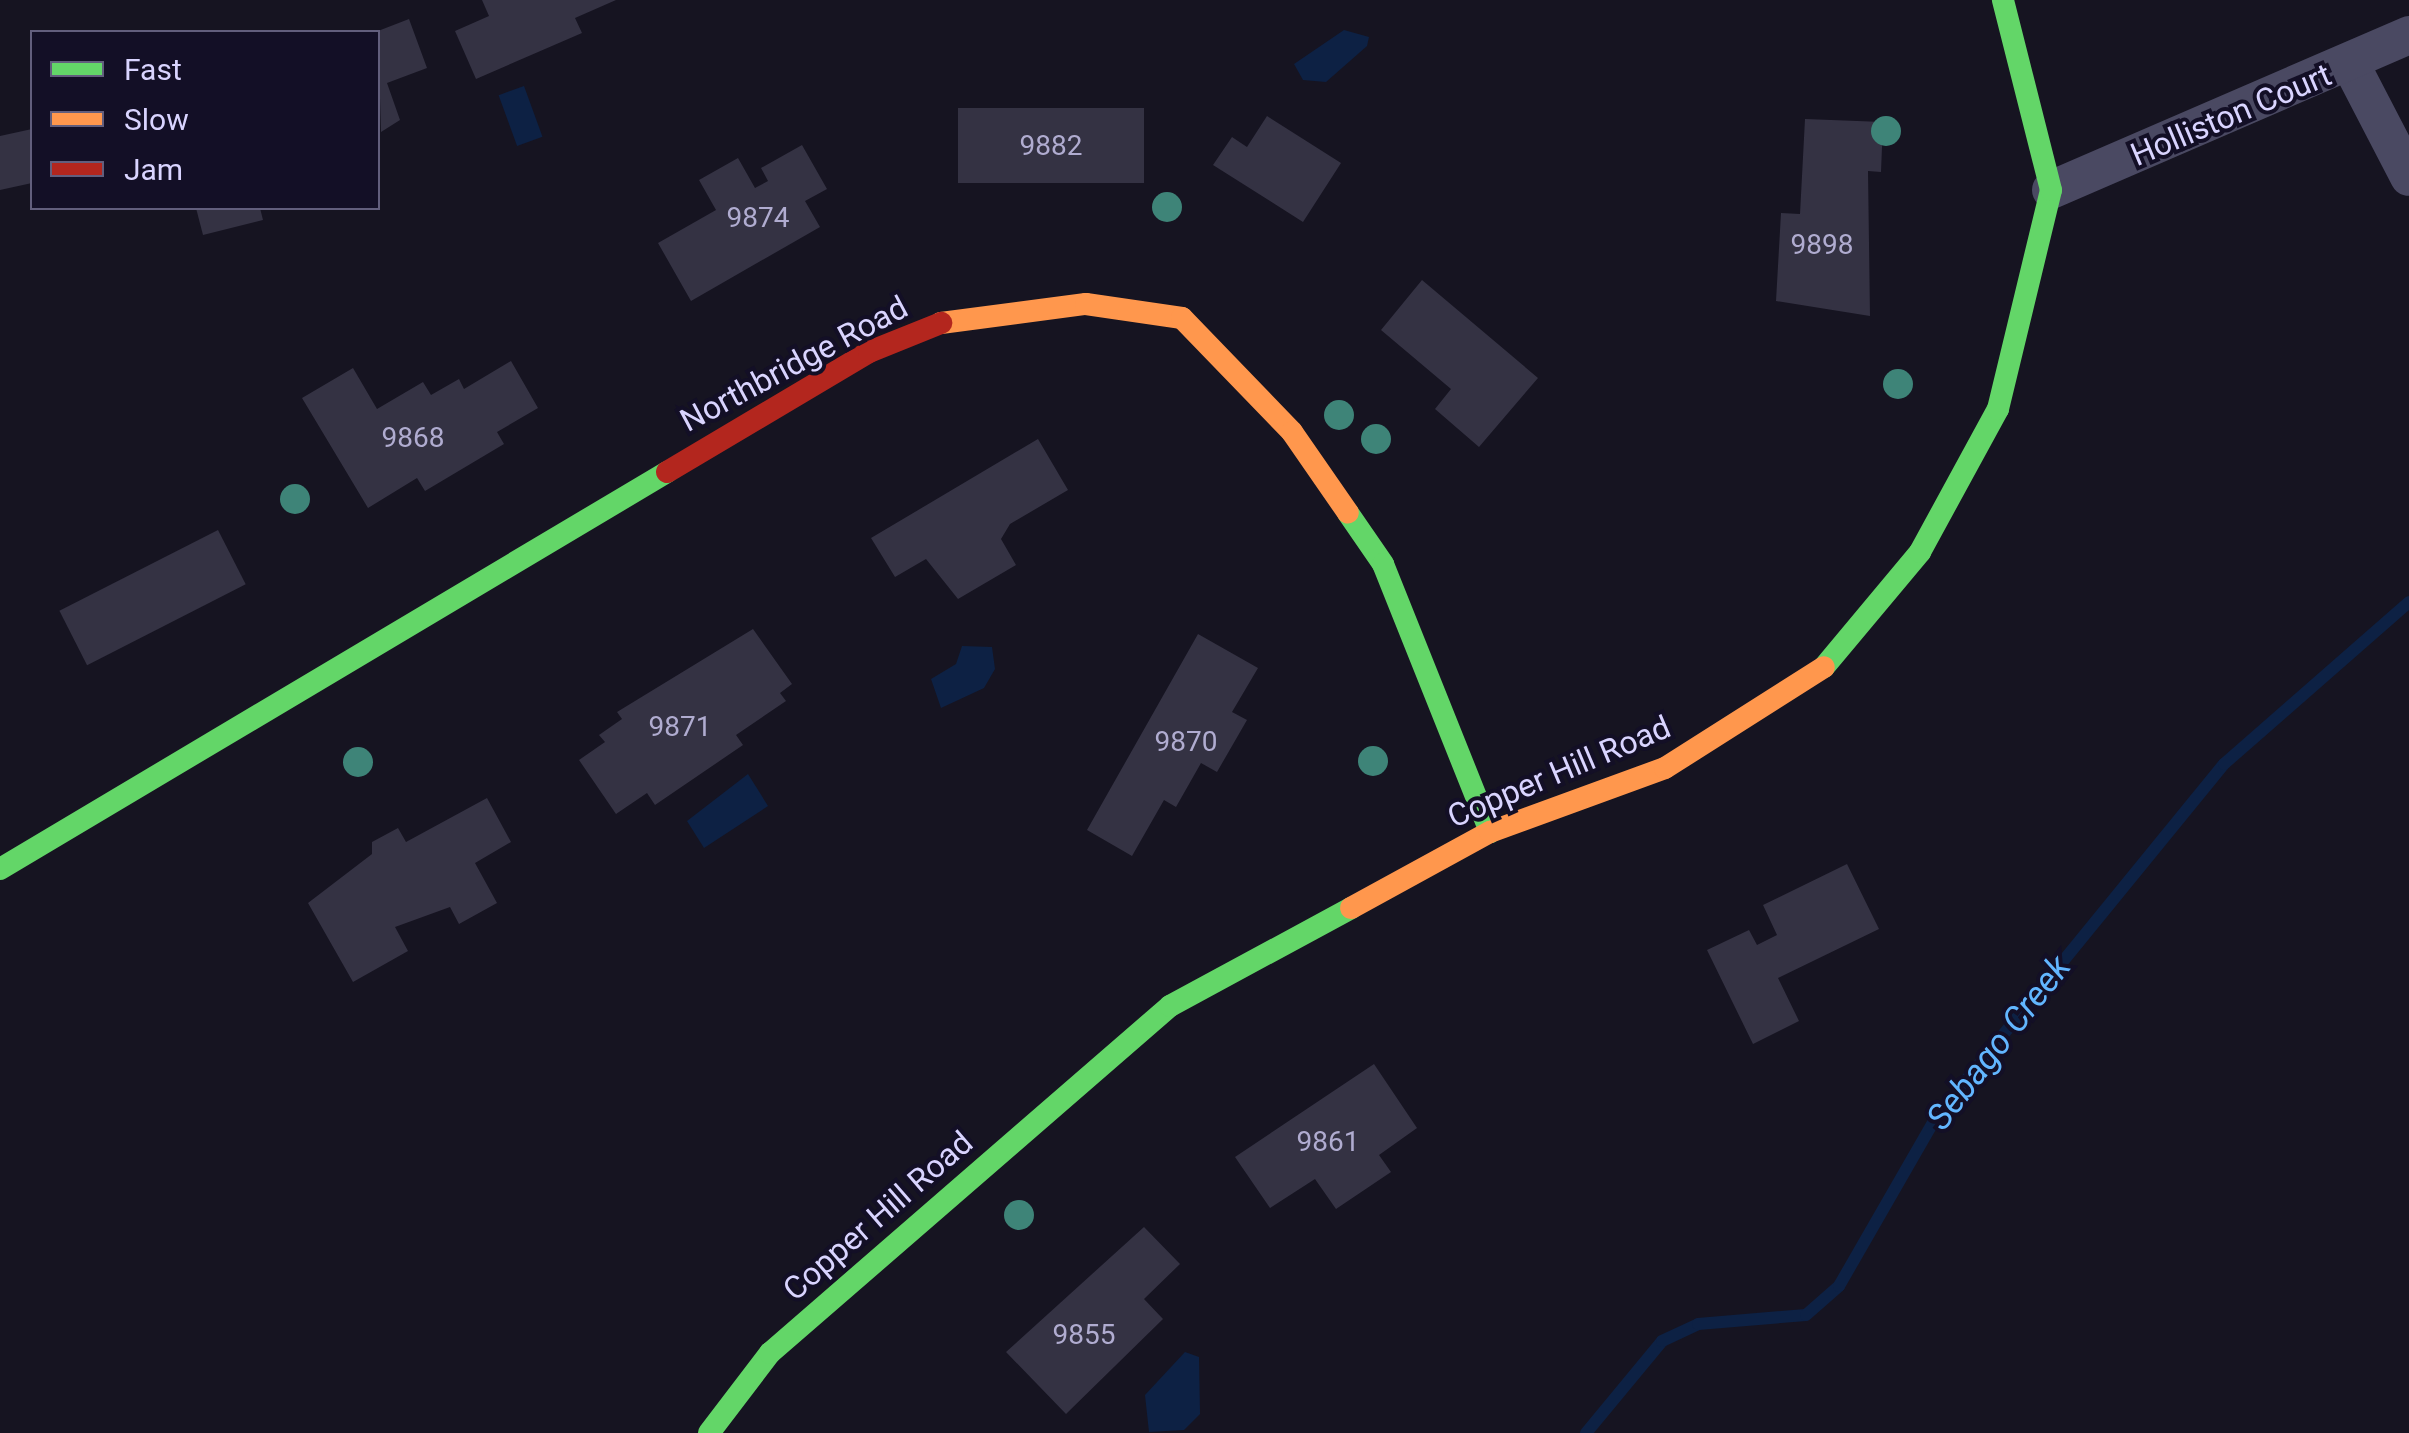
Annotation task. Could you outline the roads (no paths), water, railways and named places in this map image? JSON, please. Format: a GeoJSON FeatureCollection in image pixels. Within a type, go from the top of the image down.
{"type":"FeatureCollection","features":[{"type":"Feature","properties":{"kind":"street","name":"Copper Hill Road"},"geometry":{"type":"LineString","coordinates":[[710,1433],[770,1354],[1170,1006],[1490,832],[1665,768],[1816,676],[1920,552],[1998,409],[2051,190],[2002,0]]}},
{"type":"Feature","properties":{"kind":"street","name":"Holliston Court"},"geometry":{"type":"LineString","coordinates":[[2051,190],[2352,65],[2409,35]]}},
{"type":"Feature","properties":{"kind":"street"},"geometry":{"type":"LineString","coordinates":[[2352,65],[2409,177]]}},
{"type":"Feature","properties":{"kind":"street","name":"Northbridge Road"},"geometry":{"type":"LineString","coordinates":[[0,869],[869,352],[962,314],[1086,304],[1182,318],[1292,432],[1383,564],[1490,832]]}},
{"type":"Feature","properties":{"kind":"water"},"geometry":{"type":"Polygon","coordinates":[[[1344,30],[1369,37],[1367,46],[1326,82],[1303,80],[1294,64],[1344,30]]]}},
{"type":"Feature","properties":{"kind":"water"},"geometry":{"type":"Polygon","coordinates":[[[524,86],[542,137],[517,146],[499,95],[524,86]]]}},
{"type":"Feature","properties":{"kind":"water"},"geometry":{"type":"Polygon","coordinates":[[[962,646],[992,647],[995,669],[984,688],[941,708],[931,679],[956,664],[962,646]]]}},
{"type":"Feature","properties":{"kind":"water"},"geometry":{"type":"Polygon","coordinates":[[[748,774],[768,806],[704,848],[687,821],[748,774]]]}},
{"type":"Feature","properties":{"kind":"water"},"geometry":{"type":"Polygon","coordinates":[[[1185,1352],[1199,1357],[1200,1414],[1184,1430],[1149,1432],[1145,1395],[1185,1352]]]}},
{"type":"Feature","properties":{"kind":"waterway","name":"Sebago Creek"},"geometry":{"type":"LineString","coordinates":[[1586,1433],[1662,1341],[1698,1324],[1806,1315],[1839,1286],[1936,1117],[2224,764],[2409,602]]}}]}
